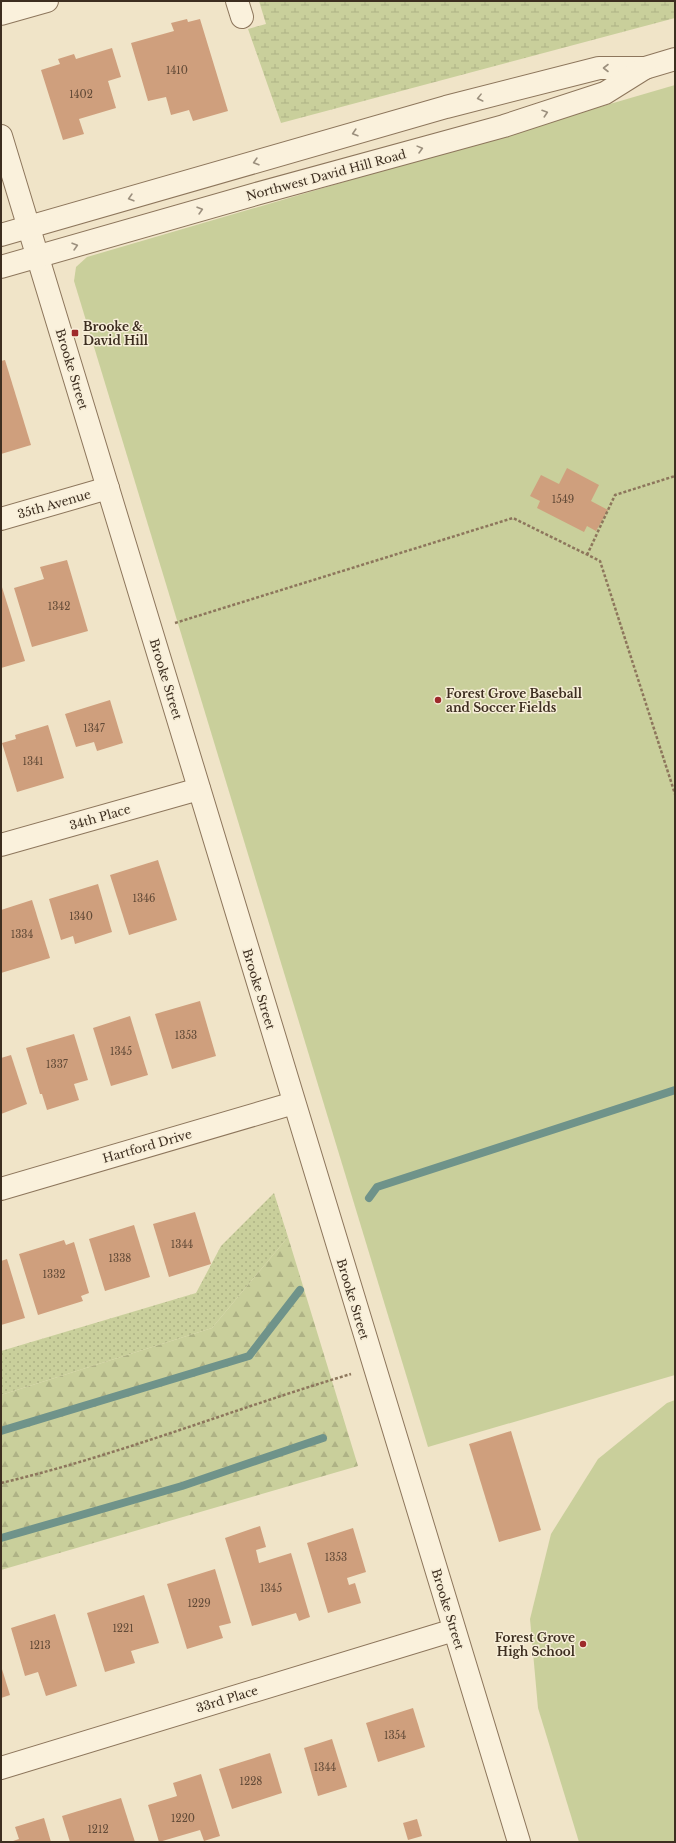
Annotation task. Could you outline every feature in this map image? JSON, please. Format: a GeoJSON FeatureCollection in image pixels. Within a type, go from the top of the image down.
{"type":"FeatureCollection","features":[{"type":"Feature","properties":{"kind":"street"},"geometry":{"type":"LineString","coordinates":[[1,14],[47,1]]}},
{"type":"Feature","properties":{"kind":"street","name":"Northwest David Hill Road"},"geometry":{"type":"LineString","coordinates":[[1,267],[504,126],[605,93],[645,68],[675,59]]}},
{"type":"Feature","properties":{"kind":"street","name":"Northwest David Hill Road"},"geometry":{"type":"LineString","coordinates":[[1,235],[446,107],[599,68],[645,68]]}},
{"type":"Feature","properties":{"kind":"street","name":"Brooke Street"},"geometry":{"type":"LineString","coordinates":[[1,136],[519,1842]]}},
{"type":"Feature","properties":{"kind":"street","name":"35th Avenue"},"geometry":{"type":"LineString","coordinates":[[1,519],[108,488]]}},
{"type":"Feature","properties":{"kind":"street","name":"34th Place"},"geometry":{"type":"LineString","coordinates":[[1,845],[199,789]]}},
{"type":"Feature","properties":{"kind":"street","name":"Hartford Drive"},"geometry":{"type":"LineString","coordinates":[[1,1189],[294,1103]]}},
{"type":"Feature","properties":{"kind":"street","name":"33rd Place"},"geometry":{"type":"LineString","coordinates":[[1,1768],[454,1630]]}},
{"type":"Feature","properties":{"kind":"path"},"geometry":{"type":"LineString","coordinates":[[587,555],[615,495],[675,476]]}},
{"type":"Feature","properties":{"kind":"path"},"geometry":{"type":"LineString","coordinates":[[151,630],[513,518],[600,562],[675,794]]}},
{"type":"Feature","properties":{"kind":"path"},"geometry":{"type":"LineString","coordinates":[[1,1484],[57,1470],[121,1450],[301,1389],[374,1367]]}},
{"type":"Feature","properties":{"kind":"green space"},"geometry":{"type":"Polygon","coordinates":[[[259,1],[675,1],[675,18],[281,123],[248,29],[266,24],[259,1]]]}},
{"type":"Feature","properties":{"kind":"green space","name":"Forest Grove Baseball and Soccer Fields"},"geometry":{"type":"Polygon","coordinates":[[[675,85],[675,1375],[428,1447],[74,281],[76,267],[87,257],[675,85]]]}},
{"type":"Feature","properties":{"kind":"green space"},"geometry":{"type":"Polygon","coordinates":[[[274,1193],[288,1237],[212,1328],[1,1395],[1,1351],[196,1293],[221,1246],[274,1193]]]}},
{"type":"Feature","properties":{"kind":"green space"},"geometry":{"type":"Polygon","coordinates":[[[288,1237],[358,1466],[1,1570],[1,1395],[212,1328],[288,1237]]]}},
{"type":"Feature","properties":{"kind":"green space","name":"Forest Grove High School"},"geometry":{"type":"Polygon","coordinates":[[[675,1400],[675,1842],[579,1842],[538,1708],[530,1619],[551,1534],[598,1459],[667,1403],[675,1400]]]}},
{"type":"Feature","properties":{"kind":"building"},"geometry":{"type":"Polygon","coordinates":[[[187,19],[188,22],[200,19],[228,111],[193,121],[189,110],[171,115],[166,97],[148,101],[131,43],[174,31],[171,23],[187,19]]]}},
{"type":"Feature","properties":{"kind":"building"},"geometry":{"type":"Polygon","coordinates":[[[112,48],[121,77],[108,81],[116,108],[79,119],[84,134],[63,140],[41,70],[60,64],[58,59],[74,54],[76,59],[112,48]]]}},
{"type":"Feature","properties":{"kind":"building"},"geometry":{"type":"Polygon","coordinates":[[[5,360],[31,445],[1,454],[1,361],[5,360]]]}},
{"type":"Feature","properties":{"kind":"building"},"geometry":{"type":"Polygon","coordinates":[[[567,468],[599,485],[591,501],[608,510],[596,531],[587,526],[584,532],[537,508],[540,501],[530,496],[541,475],[559,484],[567,468]]]}},
{"type":"Feature","properties":{"kind":"building"},"geometry":{"type":"Polygon","coordinates":[[[67,560],[88,631],[32,647],[14,588],[44,579],[40,567],[67,560]]]}},
{"type":"Feature","properties":{"kind":"building"},"geometry":{"type":"Polygon","coordinates":[[[1,584],[25,661],[1,668],[1,584]]]}},
{"type":"Feature","properties":{"kind":"building"},"geometry":{"type":"Polygon","coordinates":[[[110,700],[123,743],[97,751],[94,742],[76,747],[65,714],[110,700]]]}},
{"type":"Feature","properties":{"kind":"building"},"geometry":{"type":"Polygon","coordinates":[[[48,725],[64,778],[17,792],[2,743],[16,739],[15,735],[48,725]]]}},
{"type":"Feature","properties":{"kind":"building"},"geometry":{"type":"Polygon","coordinates":[[[158,860],[177,920],[129,935],[110,875],[158,860]]]}},
{"type":"Feature","properties":{"kind":"building"},"geometry":{"type":"Polygon","coordinates":[[[98,884],[112,932],[75,944],[73,936],[61,940],[49,899],[98,884]]]}},
{"type":"Feature","properties":{"kind":"building"},"geometry":{"type":"Polygon","coordinates":[[[32,900],[50,958],[1,973],[1,910],[32,900]]]}},
{"type":"Feature","properties":{"kind":"building"},"geometry":{"type":"Polygon","coordinates":[[[200,1001],[216,1056],[172,1069],[155,1014],[200,1001]]]}},
{"type":"Feature","properties":{"kind":"building"},"geometry":{"type":"Polygon","coordinates":[[[130,1016],[148,1075],[111,1086],[93,1028],[130,1016]]]}},
{"type":"Feature","properties":{"kind":"building"},"geometry":{"type":"Polygon","coordinates":[[[74,1034],[88,1080],[74,1084],[79,1100],[47,1110],[42,1094],[40,1094],[26,1048],[74,1034]]]}},
{"type":"Feature","properties":{"kind":"building"},"geometry":{"type":"Polygon","coordinates":[[[11,1055],[27,1104],[1,1114],[1,1058],[11,1055]]]}},
{"type":"Feature","properties":{"kind":"building"},"geometry":{"type":"Polygon","coordinates":[[[195,1212],[211,1264],[169,1277],[153,1224],[195,1212]]]}},
{"type":"Feature","properties":{"kind":"building"},"geometry":{"type":"Polygon","coordinates":[[[134,1225],[150,1277],[105,1291],[89,1239],[134,1225]]]}},
{"type":"Feature","properties":{"kind":"building"},"geometry":{"type":"Polygon","coordinates":[[[64,1240],[66,1245],[74,1242],[89,1293],[81,1296],[83,1301],[38,1315],[19,1254],[64,1240]]]}},
{"type":"Feature","properties":{"kind":"building"},"geometry":{"type":"Polygon","coordinates":[[[7,1259],[25,1318],[1,1325],[1,1261],[7,1259]]]}},
{"type":"Feature","properties":{"kind":"building"},"geometry":{"type":"Polygon","coordinates":[[[511,1431],[541,1530],[499,1542],[469,1444],[511,1431]]]}},
{"type":"Feature","properties":{"kind":"building"},"geometry":{"type":"Polygon","coordinates":[[[260,1526],[266,1547],[256,1550],[259,1563],[291,1553],[310,1617],[299,1621],[296,1613],[252,1626],[225,1538],[260,1526]]]}},
{"type":"Feature","properties":{"kind":"building"},"geometry":{"type":"Polygon","coordinates":[[[353,1528],[366,1572],[347,1578],[349,1585],[355,1583],[361,1603],[328,1613],[307,1543],[353,1528]]]}},
{"type":"Feature","properties":{"kind":"building"},"geometry":{"type":"Polygon","coordinates":[[[215,1569],[231,1623],[219,1626],[223,1638],[187,1649],[167,1584],[215,1569]]]}},
{"type":"Feature","properties":{"kind":"building"},"geometry":{"type":"Polygon","coordinates":[[[144,1595],[159,1643],[131,1651],[135,1663],[105,1672],[87,1613],[144,1595]]]}},
{"type":"Feature","properties":{"kind":"building"},"geometry":{"type":"Polygon","coordinates":[[[55,1614],[77,1686],[46,1696],[38,1672],[25,1676],[11,1628],[55,1614]]]}},
{"type":"Feature","properties":{"kind":"building"},"geometry":{"type":"Polygon","coordinates":[[[1,1666],[10,1695],[1,1698],[1,1666]]]}},
{"type":"Feature","properties":{"kind":"building"},"geometry":{"type":"Polygon","coordinates":[[[413,1708],[425,1747],[378,1762],[366,1723],[413,1708]]]}},
{"type":"Feature","properties":{"kind":"building"},"geometry":{"type":"Polygon","coordinates":[[[332,1739],[347,1787],[318,1796],[304,1748],[332,1739]]]}},
{"type":"Feature","properties":{"kind":"building"},"geometry":{"type":"Polygon","coordinates":[[[270,1753],[282,1793],[232,1809],[219,1769],[270,1753]]]}},
{"type":"Feature","properties":{"kind":"building"},"geometry":{"type":"Polygon","coordinates":[[[201,1774],[220,1836],[204,1841],[200,1830],[159,1842],[148,1805],[177,1796],[173,1783],[201,1774]]]}},
{"type":"Feature","properties":{"kind":"building"},"geometry":{"type":"Polygon","coordinates":[[[121,1798],[135,1842],[70,1842],[62,1816],[121,1798]]]}},
{"type":"Feature","properties":{"kind":"building"},"geometry":{"type":"Polygon","coordinates":[[[44,1818],[51,1842],[10,1842],[19,1839],[15,1827],[44,1818]]]}},
{"type":"Feature","properties":{"kind":"building"},"geometry":{"type":"Polygon","coordinates":[[[417,1819],[422,1836],[408,1840],[403,1823],[417,1819]]]}},
{"type":"Feature","properties":{"kind":"waterway"},"geometry":{"type":"LineString","coordinates":[[369,1198],[377,1187],[675,1090]]}},
{"type":"Feature","properties":{"kind":"waterway"},"geometry":{"type":"LineString","coordinates":[[1,1431],[249,1356],[300,1290]]}},
{"type":"Feature","properties":{"kind":"waterway"},"geometry":{"type":"LineString","coordinates":[[1,1538],[182,1486],[323,1438]]}},
{"type":"Feature","properties":{"kind":"place","name":"Brooke & David Hill"},"geometry":{"type":"Point","coordinates":[75,333]}},
{"type":"Feature","properties":{"kind":"place","name":"Forest Grove Baseball and Soccer Fields"},"geometry":{"type":"Point","coordinates":[438,700]}},
{"type":"Feature","properties":{"kind":"place","name":"Forest Grove High School"},"geometry":{"type":"Point","coordinates":[583,1644]}}]}
